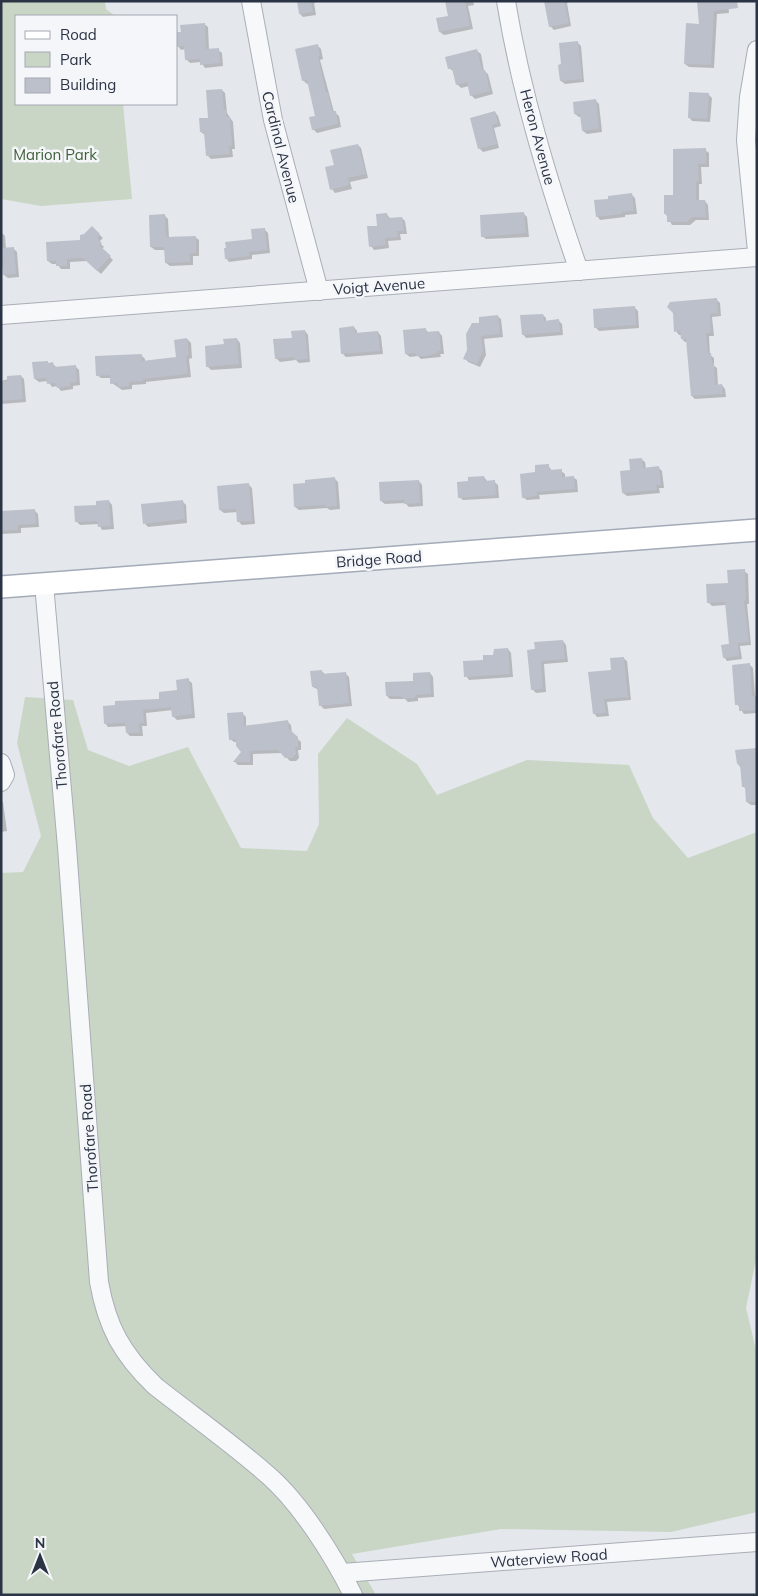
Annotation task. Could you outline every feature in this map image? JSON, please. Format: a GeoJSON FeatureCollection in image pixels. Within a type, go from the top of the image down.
{"type":"FeatureCollection","features":[{"type":"Feature","properties":{"kind":"main road","name":"Bridge Road"},"geometry":{"type":"LineString","coordinates":[[1,587],[757,530]]}},
{"type":"Feature","properties":{"kind":"street","name":"Cardinal Avenue"},"geometry":{"type":"LineString","coordinates":[[251,1],[273,120],[319,290]]}},
{"type":"Feature","properties":{"kind":"street","name":"Heron Avenue"},"geometry":{"type":"LineString","coordinates":[[506,1],[517,58],[548,174],[558,210],[580,271]]}},
{"type":"Feature","properties":{"kind":"street"},"geometry":{"type":"LineString","coordinates":[[757,50],[749,97],[746,140],[757,250]]}},
{"type":"Feature","properties":{"kind":"street","name":"Voigt Avenue"},"geometry":{"type":"LineString","coordinates":[[1,315],[757,258]]}},
{"type":"Feature","properties":{"kind":"street","name":"Thorofare Road"},"geometry":{"type":"LineString","coordinates":[[44,584],[67,847],[100,1282],[104,1307],[116,1339],[138,1370],[155,1386],[270,1477],[304,1517],[342,1573],[353,1595]]}},
{"type":"Feature","properties":{"kind":"street"},"geometry":{"type":"LineString","coordinates":[[1,763],[5,775],[1,782]]}},
{"type":"Feature","properties":{"kind":"street","name":"Waterview Road"},"geometry":{"type":"LineString","coordinates":[[342,1573],[757,1542]]}},
{"type":"Feature","properties":{"kind":"green space","name":"Marion Park"},"geometry":{"type":"Polygon","coordinates":[[[1,1],[105,1],[106,9],[114,15],[15,15],[15,105],[123,105],[132,199],[41,206],[1,199],[1,1]]]}},
{"type":"Feature","properties":{"kind":"green space"},"geometry":{"type":"Polygon","coordinates":[[[25,697],[73,700],[88,750],[129,766],[188,747],[241,848],[307,851],[319,824],[318,754],[347,718],[417,764],[437,795],[527,760],[629,765],[653,818],[688,858],[757,832],[757,1255],[746,1308],[757,1354],[757,1512],[671,1532],[501,1529],[352,1554],[376,1595],[1,1595],[1,873],[23,872],[41,836],[17,743],[25,697]]]}},
{"type":"Feature","properties":{"kind":"building"},"geometry":{"type":"Polygon","coordinates":[[[297,1],[311,1],[313,12],[299,14],[297,1]]]}},
{"type":"Feature","properties":{"kind":"building"},"geometry":{"type":"Polygon","coordinates":[[[445,1],[465,1],[470,26],[439,32],[436,18],[448,16],[445,1]]]}},
{"type":"Feature","properties":{"kind":"building"},"geometry":{"type":"Polygon","coordinates":[[[544,1],[564,1],[569,23],[549,27],[544,1]]]}},
{"type":"Feature","properties":{"kind":"building"},"geometry":{"type":"Polygon","coordinates":[[[697,1],[737,1],[738,8],[714,11],[711,65],[684,64],[686,23],[699,24],[697,1]]]}},
{"type":"Feature","properties":{"kind":"building"},"geometry":{"type":"Polygon","coordinates":[[[205,23],[206,49],[219,48],[220,63],[200,65],[200,59],[185,60],[184,46],[178,47],[178,32],[181,32],[180,25],[205,23]]]}},
{"type":"Feature","properties":{"kind":"building"},"geometry":{"type":"Polygon","coordinates":[[[578,41],[582,79],[560,81],[558,65],[561,64],[559,43],[578,41]]]}},
{"type":"Feature","properties":{"kind":"building"},"geometry":{"type":"Polygon","coordinates":[[[318,44],[320,56],[318,56],[326,93],[328,93],[332,111],[336,111],[338,124],[312,130],[309,117],[315,116],[307,80],[302,81],[295,49],[318,44]]]}},
{"type":"Feature","properties":{"kind":"building"},"geometry":{"type":"Polygon","coordinates":[[[477,49],[490,91],[470,96],[467,82],[456,85],[452,68],[448,69],[445,57],[477,49]]]}},
{"type":"Feature","properties":{"kind":"building"},"geometry":{"type":"Polygon","coordinates":[[[222,89],[226,117],[230,117],[232,146],[229,146],[230,154],[206,156],[204,132],[200,132],[199,118],[208,118],[206,90],[222,89]]]}},
{"type":"Feature","properties":{"kind":"building"},"geometry":{"type":"Polygon","coordinates":[[[689,92],[709,93],[707,119],[688,118],[689,92]]]}},
{"type":"Feature","properties":{"kind":"building"},"geometry":{"type":"Polygon","coordinates":[[[596,99],[599,129],[582,131],[580,114],[574,114],[573,102],[596,99]]]}},
{"type":"Feature","properties":{"kind":"building"},"geometry":{"type":"Polygon","coordinates":[[[495,111],[498,123],[492,125],[497,144],[478,149],[470,118],[495,111]]]}},
{"type":"Feature","properties":{"kind":"building"},"geometry":{"type":"Polygon","coordinates":[[[358,144],[366,174],[348,178],[349,185],[330,190],[325,167],[334,165],[330,150],[358,144]]]}},
{"type":"Feature","properties":{"kind":"building"},"geometry":{"type":"Polygon","coordinates":[[[706,148],[706,164],[698,164],[699,181],[696,181],[696,200],[705,200],[706,217],[692,217],[687,222],[667,222],[667,214],[664,214],[664,195],[673,195],[673,149],[706,148]]]}},
{"type":"Feature","properties":{"kind":"building"},"geometry":{"type":"Polygon","coordinates":[[[632,193],[634,211],[596,217],[594,200],[608,199],[608,196],[632,193]]]}},
{"type":"Feature","properties":{"kind":"building"},"geometry":{"type":"Polygon","coordinates":[[[524,212],[526,233],[481,237],[480,215],[524,212]]]}},
{"type":"Feature","properties":{"kind":"building"},"geometry":{"type":"Polygon","coordinates":[[[387,213],[388,218],[402,217],[404,231],[397,231],[398,237],[385,238],[386,245],[369,247],[367,226],[377,226],[376,214],[387,213]]]}},
{"type":"Feature","properties":{"kind":"building"},"geometry":{"type":"Polygon","coordinates":[[[165,214],[166,237],[196,236],[196,253],[190,253],[190,262],[165,263],[164,247],[150,247],[149,215],[165,214]]]}},
{"type":"Feature","properties":{"kind":"building"},"geometry":{"type":"Polygon","coordinates":[[[92,226],[100,234],[97,238],[102,243],[99,245],[111,256],[97,271],[83,258],[67,259],[67,266],[56,266],[56,261],[47,261],[46,242],[80,240],[80,235],[84,234],[92,226]]]}},
{"type":"Feature","properties":{"kind":"building"},"geometry":{"type":"Polygon","coordinates":[[[265,228],[267,250],[249,252],[249,256],[225,259],[225,242],[252,239],[251,229],[265,228]]]}},
{"type":"Feature","properties":{"kind":"building"},"geometry":{"type":"Polygon","coordinates":[[[14,247],[16,274],[3,275],[1,248],[14,247]]]}},
{"type":"Feature","properties":{"kind":"building"},"geometry":{"type":"Polygon","coordinates":[[[717,298],[718,313],[710,314],[711,333],[706,333],[708,354],[711,353],[712,363],[714,363],[715,385],[722,384],[723,394],[691,396],[686,339],[681,339],[680,331],[674,332],[673,313],[667,307],[670,302],[717,298]]]}},
{"type":"Feature","properties":{"kind":"building"},"geometry":{"type":"Polygon","coordinates":[[[635,306],[636,325],[594,328],[593,309],[635,306]]]}},
{"type":"Feature","properties":{"kind":"building"},"geometry":{"type":"Polygon","coordinates":[[[543,314],[544,321],[559,319],[560,332],[522,335],[520,315],[543,314]]]}},
{"type":"Feature","properties":{"kind":"building"},"geometry":{"type":"Polygon","coordinates":[[[498,315],[500,334],[481,336],[483,351],[477,364],[463,359],[467,350],[466,334],[472,323],[479,323],[479,317],[498,315]]]}},
{"type":"Feature","properties":{"kind":"building"},"geometry":{"type":"Polygon","coordinates":[[[354,326],[355,333],[378,331],[380,351],[341,354],[339,328],[354,326]]]}},
{"type":"Feature","properties":{"kind":"building"},"geometry":{"type":"Polygon","coordinates":[[[426,328],[426,332],[439,331],[441,351],[426,356],[416,356],[416,353],[405,354],[403,330],[426,328]]]}},
{"type":"Feature","properties":{"kind":"building"},"geometry":{"type":"Polygon","coordinates":[[[305,330],[308,359],[294,360],[294,357],[275,359],[273,339],[292,338],[291,331],[305,330]]]}},
{"type":"Feature","properties":{"kind":"building"},"geometry":{"type":"Polygon","coordinates":[[[187,338],[189,355],[186,356],[188,374],[143,379],[143,381],[129,382],[129,386],[118,387],[117,383],[110,384],[110,375],[96,376],[95,356],[142,354],[142,361],[176,357],[174,340],[187,338]]]}},
{"type":"Feature","properties":{"kind":"building"},"geometry":{"type":"Polygon","coordinates":[[[237,338],[239,364],[206,367],[205,346],[224,344],[223,339],[237,338]]]}},
{"type":"Feature","properties":{"kind":"building"},"geometry":{"type":"Polygon","coordinates":[[[48,361],[48,363],[53,362],[54,367],[76,365],[77,382],[70,383],[70,386],[57,388],[55,383],[47,384],[46,378],[34,379],[32,362],[48,361]]]}},
{"type":"Feature","properties":{"kind":"building"},"geometry":{"type":"Polygon","coordinates":[[[21,375],[23,399],[1,401],[1,381],[7,381],[7,376],[21,375]]]}},
{"type":"Feature","properties":{"kind":"building"},"geometry":{"type":"Polygon","coordinates":[[[642,458],[643,468],[659,466],[661,485],[656,485],[657,490],[622,493],[620,471],[630,470],[629,459],[642,458]]]}},
{"type":"Feature","properties":{"kind":"building"},"geometry":{"type":"Polygon","coordinates":[[[549,464],[549,470],[562,469],[562,477],[574,476],[575,489],[537,492],[537,496],[522,498],[520,474],[535,472],[535,465],[549,464]]]}},
{"type":"Feature","properties":{"kind":"building"},"geometry":{"type":"Polygon","coordinates":[[[484,476],[485,481],[495,480],[496,495],[458,498],[457,482],[468,481],[468,477],[484,476]]]}},
{"type":"Feature","properties":{"kind":"building"},"geometry":{"type":"Polygon","coordinates":[[[335,477],[337,506],[294,507],[293,484],[305,483],[305,480],[335,477]]]}},
{"type":"Feature","properties":{"kind":"building"},"geometry":{"type":"Polygon","coordinates":[[[419,480],[420,503],[404,504],[404,500],[380,501],[379,482],[419,480]]]}},
{"type":"Feature","properties":{"kind":"building"},"geometry":{"type":"Polygon","coordinates":[[[249,483],[252,521],[237,522],[236,509],[219,510],[217,486],[249,483]]]}},
{"type":"Feature","properties":{"kind":"building"},"geometry":{"type":"Polygon","coordinates":[[[109,500],[111,526],[98,527],[97,521],[75,522],[74,506],[96,505],[96,501],[109,500]]]}},
{"type":"Feature","properties":{"kind":"building"},"geometry":{"type":"Polygon","coordinates":[[[183,500],[185,519],[143,524],[141,504],[183,500]]]}},
{"type":"Feature","properties":{"kind":"building"},"geometry":{"type":"Polygon","coordinates":[[[35,509],[36,524],[18,525],[18,530],[1,531],[1,511],[35,509]]]}},
{"type":"Feature","properties":{"kind":"building"},"geometry":{"type":"Polygon","coordinates":[[[745,569],[746,601],[744,601],[749,642],[738,643],[739,656],[723,658],[721,645],[729,644],[725,602],[707,603],[706,584],[728,583],[727,570],[745,569]]]}},
{"type":"Feature","properties":{"kind":"building"},"geometry":{"type":"Polygon","coordinates":[[[563,640],[565,659],[541,661],[543,689],[531,690],[527,650],[535,649],[534,642],[563,640]]]}},
{"type":"Feature","properties":{"kind":"building"},"geometry":{"type":"Polygon","coordinates":[[[508,648],[510,674],[464,677],[463,661],[483,660],[483,655],[493,655],[494,649],[508,648]]]}},
{"type":"Feature","properties":{"kind":"building"},"geometry":{"type":"Polygon","coordinates":[[[624,657],[628,697],[604,699],[606,713],[593,714],[588,672],[611,670],[610,658],[624,657]]]}},
{"type":"Feature","properties":{"kind":"building"},"geometry":{"type":"Polygon","coordinates":[[[750,663],[752,696],[756,696],[757,710],[739,711],[739,705],[735,705],[732,665],[750,663]]]}},
{"type":"Feature","properties":{"kind":"building"},"geometry":{"type":"Polygon","coordinates":[[[322,670],[322,674],[346,672],[349,703],[319,706],[317,687],[312,687],[310,671],[322,670]]]}},
{"type":"Feature","properties":{"kind":"building"},"geometry":{"type":"Polygon","coordinates":[[[430,672],[431,694],[415,695],[415,698],[403,699],[400,696],[386,696],[385,682],[413,681],[413,673],[430,672]]]}},
{"type":"Feature","properties":{"kind":"building"},"geometry":{"type":"Polygon","coordinates":[[[189,678],[192,714],[172,717],[171,707],[143,710],[144,723],[139,723],[140,733],[126,733],[125,723],[104,724],[103,706],[115,705],[115,701],[159,699],[159,692],[177,690],[176,680],[189,678]]]}},
{"type":"Feature","properties":{"kind":"building"},"geometry":{"type":"Polygon","coordinates":[[[243,712],[244,726],[288,720],[289,729],[298,737],[298,747],[295,747],[296,754],[292,758],[285,758],[278,750],[250,751],[250,762],[233,762],[241,752],[236,746],[236,739],[229,740],[227,713],[243,712]]]}},
{"type":"Feature","properties":{"kind":"building"},"geometry":{"type":"Polygon","coordinates":[[[757,748],[757,802],[746,802],[745,787],[742,787],[740,764],[737,764],[735,750],[757,748]]]}}]}
